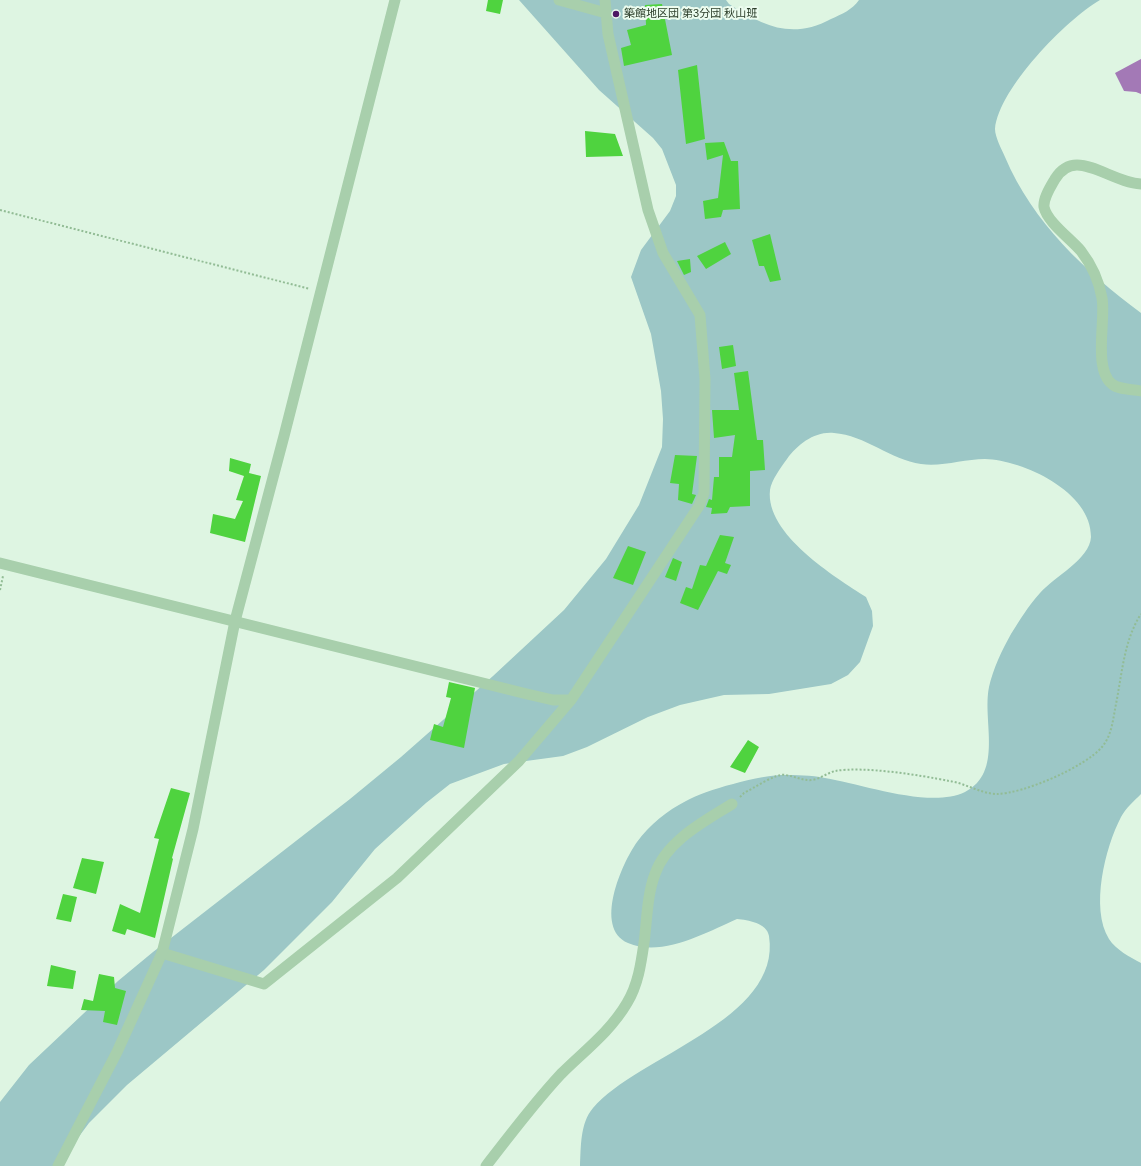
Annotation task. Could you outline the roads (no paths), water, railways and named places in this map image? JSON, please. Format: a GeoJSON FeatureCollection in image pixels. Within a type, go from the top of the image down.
{"type":"FeatureCollection","features":[{"type":"Feature","properties":{"kind":"street"},"geometry":{"type":"LineString","coordinates":[[58,1166],[117,1052],[162,953],[194,829],[235,621],[395,0]]}},
{"type":"Feature","properties":{"kind":"street"},"geometry":{"type":"LineString","coordinates":[[559,0],[606,13]]}},
{"type":"Feature","properties":{"kind":"street"},"geometry":{"type":"LineString","coordinates":[[162,953],[264,984],[398,878],[519,761],[571,700],[699,506],[704,493],[705,379],[700,315],[663,253],[648,210],[608,34],[605,0]]}},
{"type":"Feature","properties":{"kind":"street"},"geometry":{"type":"LineString","coordinates":[[1141,184],[1120,179],[1083,166],[1072,165],[1064,169],[1056,178],[1045,199],[1044,205],[1048,216],[1087,260],[1101,289],[1103,303],[1101,355],[1102,366],[1108,380],[1118,387],[1141,391]]}},
{"type":"Feature","properties":{"kind":"street"},"geometry":{"type":"LineString","coordinates":[[3,564],[546,699],[571,700]]}},
{"type":"Feature","properties":{"kind":"street"},"geometry":{"type":"LineString","coordinates":[[486,1166],[531,1107],[562,1074],[599,1040],[619,1016],[628,1001],[634,990],[639,973],[654,874],[659,863],[681,840],[732,804]]}},
{"type":"Feature","properties":{"kind":"place","name":"築館地区団 第3分団 秋山班"},"geometry":{"type":"Point","coordinates":[616,14]}}]}
